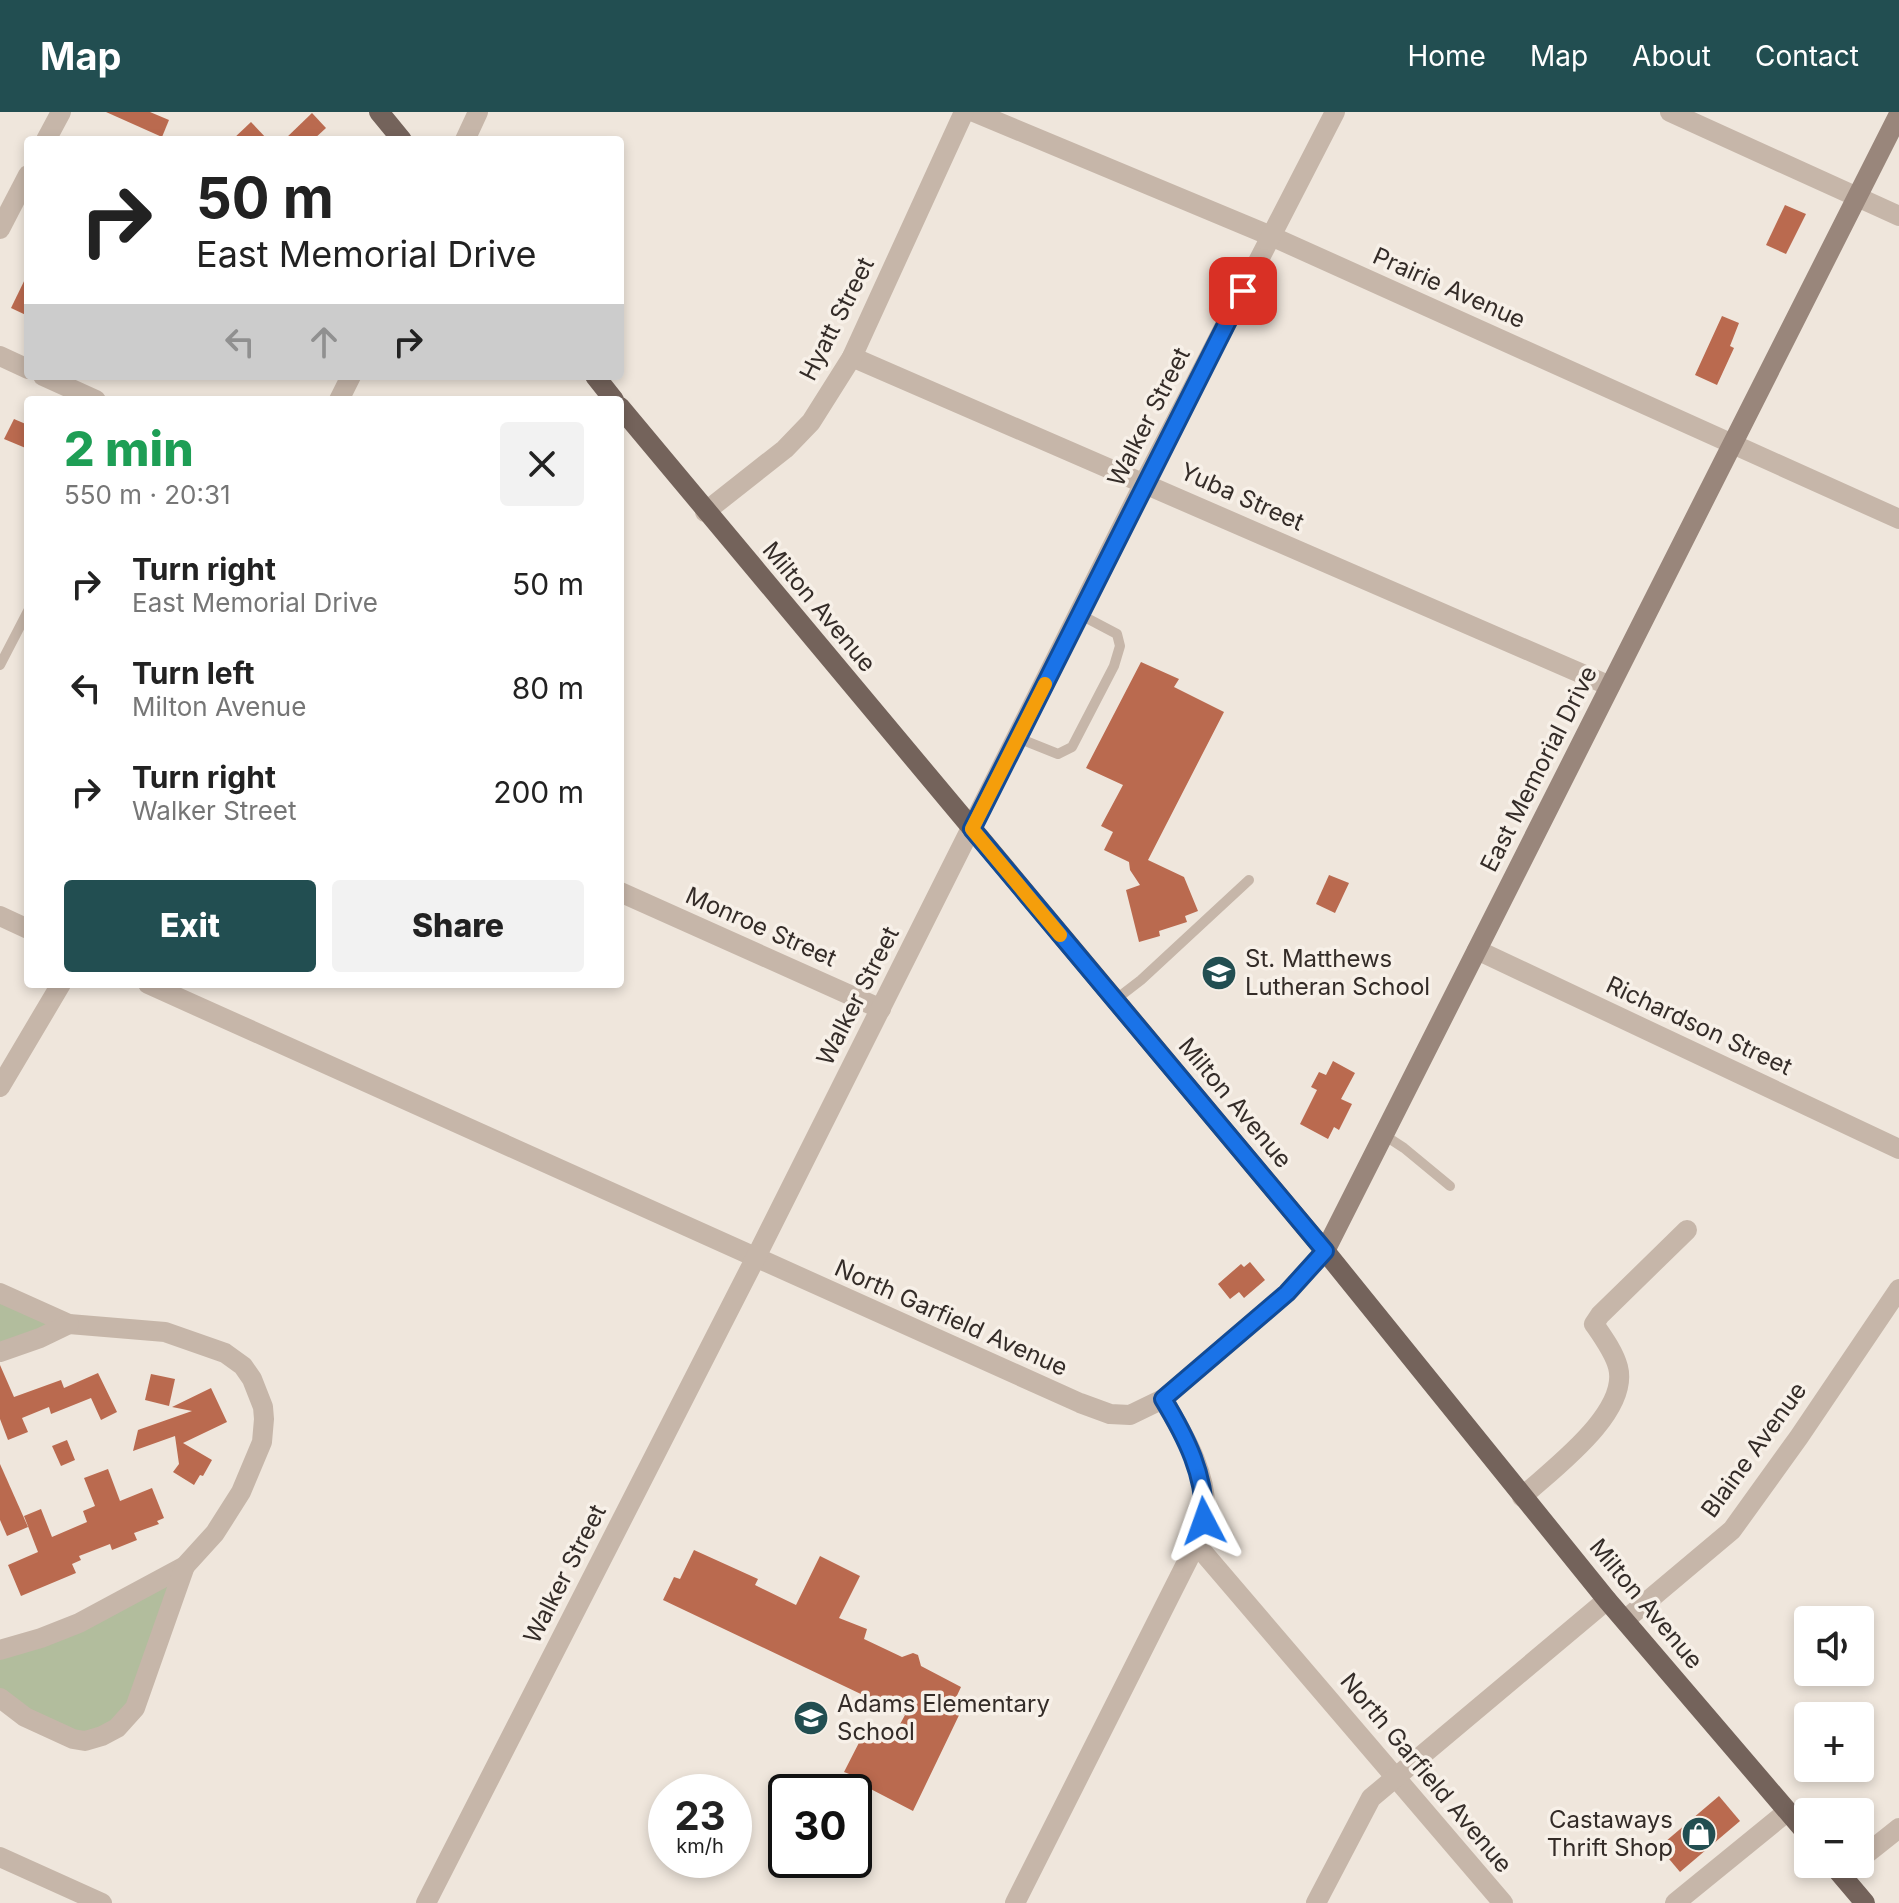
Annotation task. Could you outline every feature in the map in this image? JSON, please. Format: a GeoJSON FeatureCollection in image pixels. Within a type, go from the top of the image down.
{"type":"FeatureCollection","features":[{"type":"Feature","properties":{"kind":"main road"},"geometry":{"type":"LineString","coordinates":[[379,112],[399,136]]}},
{"type":"Feature","properties":{"kind":"main road","name":"East Memorial Drive"},"geometry":{"type":"LineString","coordinates":[[1325,1251],[1899,114]]}},
{"type":"Feature","properties":{"kind":"main road"},"geometry":{"type":"LineString","coordinates":[[598,380],[611,396]]}},
{"type":"Feature","properties":{"kind":"main road","name":"Milton Avenue"},"geometry":{"type":"LineString","coordinates":[[624,412],[1325,1251],[1607,1600],[1794,1818]]}},
{"type":"Feature","properties":{"kind":"main road"},"geometry":{"type":"LineString","coordinates":[[1849,1878],[1865,1903]]}},
{"type":"Feature","properties":{"kind":"street"},"geometry":{"type":"LineString","coordinates":[[48,136],[61,112]]}},
{"type":"Feature","properties":{"kind":"street"},"geometry":{"type":"LineString","coordinates":[[467,136],[478,112]]}},
{"type":"Feature","properties":{"kind":"street","name":"Hyatt Street"},"geometry":{"type":"LineString","coordinates":[[705,512],[785,449],[811,422],[852,357],[964,112]]}},
{"type":"Feature","properties":{"kind":"street","name":"Prairie Avenue"},"geometry":{"type":"LineString","coordinates":[[974,112],[1271,236],[1899,519]]}},
{"type":"Feature","properties":{"kind":"street","name":"Walker Street"},"geometry":{"type":"LineString","coordinates":[[426,1903],[755,1259],[1144,483],[1335,112]]}},
{"type":"Feature","properties":{"kind":"street"},"geometry":{"type":"LineString","coordinates":[[1670,112],[1899,216]]}},
{"type":"Feature","properties":{"kind":"street"},"geometry":{"type":"LineString","coordinates":[[0,229],[24,183]]}},
{"type":"Feature","properties":{"kind":"street"},"geometry":{"type":"LineString","coordinates":[[0,356],[24,367]]}},
{"type":"Feature","properties":{"kind":"street","name":"Yuba Street"},"geometry":{"type":"LineString","coordinates":[[852,357],[1610,686]]}},
{"type":"Feature","properties":{"kind":"street"},"geometry":{"type":"LineString","coordinates":[[52,380],[87,396]]}},
{"type":"Feature","properties":{"kind":"street","name":"Monroe Street"},"geometry":{"type":"LineString","coordinates":[[624,894],[881,1009]]}},
{"type":"Feature","properties":{"kind":"street"},"geometry":{"type":"LineString","coordinates":[[0,916],[24,927]]}},
{"type":"Feature","properties":{"kind":"street","name":"Richardson Street"},"geometry":{"type":"LineString","coordinates":[[1477,950],[1899,1149]]}},
{"type":"Feature","properties":{"kind":"street"},"geometry":{"type":"LineString","coordinates":[[0,1087],[59,988]]}},
{"type":"Feature","properties":{"kind":"street","name":"North Garfield Avenue"},"geometry":{"type":"LineString","coordinates":[[157,988],[1080,1403],[1110,1414],[1130,1415],[1163,1399]]}},
{"type":"Feature","properties":{"kind":"street"},"geometry":{"type":"LineString","coordinates":[[1522,1497],[1588,1436],[1615,1400],[1618,1368],[1594,1324],[1687,1230]]}},
{"type":"Feature","properties":{"kind":"street","name":"East Memorial Drive"},"geometry":{"type":"LineString","coordinates":[[1163,1399],[1287,1293],[1325,1251]]}},
{"type":"Feature","properties":{"kind":"street","name":"Blaine Avenue"},"geometry":{"type":"LineString","coordinates":[[1625,1620],[1732,1530],[1899,1289]]}},
{"type":"Feature","properties":{"kind":"street"},"geometry":{"type":"LineString","coordinates":[[0,1293],[69,1324],[127,1328],[187,1338],[235,1360],[252,1379],[263,1407],[264,1419],[262,1442],[256,1459],[230,1512],[185,1566],[79,1623],[0,1650]]}},
{"type":"Feature","properties":{"kind":"street"},"geometry":{"type":"LineString","coordinates":[[0,1352],[69,1324]]}},
{"type":"Feature","properties":{"kind":"street"},"geometry":{"type":"LineString","coordinates":[[1015,1903],[1196,1544],[1204,1521],[1205,1500],[1201,1478],[1181,1429],[1163,1399]]}},
{"type":"Feature","properties":{"kind":"street","name":"North Garfield Avenue"},"geometry":{"type":"LineString","coordinates":[[1196,1544],[1503,1903]]}},
{"type":"Feature","properties":{"kind":"street"},"geometry":{"type":"LineString","coordinates":[[0,1698],[25,1717],[73,1739],[93,1739],[117,1728],[135,1708],[185,1566]]}},
{"type":"Feature","properties":{"kind":"street"},"geometry":{"type":"LineString","coordinates":[[1316,1903],[1371,1798],[1607,1600]]}},
{"type":"Feature","properties":{"kind":"street"},"geometry":{"type":"LineString","coordinates":[[1675,1903],[1788,1811]]}},
{"type":"Feature","properties":{"kind":"street"},"geometry":{"type":"LineString","coordinates":[[1874,1848],[1899,1828]]}},
{"type":"Feature","properties":{"kind":"street"},"geometry":{"type":"LineString","coordinates":[[0,1857],[102,1903]]}},
{"type":"Feature","properties":{"kind":"lane"},"geometry":{"type":"LineString","coordinates":[[1018,738],[1058,754],[1072,747],[1114,666],[1120,646],[1117,634],[1079,614]]}},
{"type":"Feature","properties":{"kind":"lane"},"geometry":{"type":"LineString","coordinates":[[0,665],[24,619]]}},
{"type":"Feature","properties":{"kind":"lane"},"geometry":{"type":"LineString","coordinates":[[1115,1000],[1141,980],[1249,880]]}},
{"type":"Feature","properties":{"kind":"lane"},"geometry":{"type":"LineString","coordinates":[[1384,1135],[1450,1186]]}},
{"type":"Feature","properties":{"kind":"green space"},"geometry":{"type":"Polygon","coordinates":[[[0,1293],[69,1324],[0,1352],[0,1293]]]}},
{"type":"Feature","properties":{"kind":"green space"},"geometry":{"type":"Polygon","coordinates":[[[185,1566],[135,1708],[85,1741],[0,1698],[0,1650],[185,1566]]]}},
{"type":"Feature","properties":{"kind":"building"},"geometry":{"type":"Polygon","coordinates":[[[106,112],[150,112],[169,120],[160,136],[106,112]]]}},
{"type":"Feature","properties":{"kind":"building"},"geometry":{"type":"Polygon","coordinates":[[[312,113],[326,128],[317,136],[288,136],[312,113]]]}},
{"type":"Feature","properties":{"kind":"building"},"geometry":{"type":"Polygon","coordinates":[[[251,122],[264,136],[236,136],[251,122]]]}},
{"type":"Feature","properties":{"kind":"building"},"geometry":{"type":"Polygon","coordinates":[[[1785,205],[1806,214],[1786,254],[1766,245],[1785,205]]]}},
{"type":"Feature","properties":{"kind":"building"},"geometry":{"type":"Polygon","coordinates":[[[24,281],[24,314],[11,308],[24,281]]]}},
{"type":"Feature","properties":{"kind":"building"},"geometry":{"type":"Polygon","coordinates":[[[1722,316],[1739,323],[1730,346],[1734,348],[1717,385],[1695,375],[1722,316]]]}},
{"type":"Feature","properties":{"kind":"building"},"geometry":{"type":"Polygon","coordinates":[[[14,419],[24,423],[24,447],[4,439],[14,419]]]}},
{"type":"Feature","properties":{"kind":"building"},"geometry":{"type":"Polygon","coordinates":[[[1141,662],[1179,679],[1174,687],[1224,712],[1148,860],[1184,877],[1198,911],[1185,916],[1187,922],[1159,931],[1160,936],[1139,942],[1126,890],[1140,885],[1130,870],[1129,862],[1104,850],[1113,832],[1101,826],[1123,785],[1086,768],[1141,662]]]}},
{"type":"Feature","properties":{"kind":"building"},"geometry":{"type":"Polygon","coordinates":[[[1329,875],[1349,883],[1335,913],[1316,904],[1329,875]]]}},
{"type":"Feature","properties":{"kind":"building"},"geometry":{"type":"Polygon","coordinates":[[[1333,1061],[1355,1073],[1341,1099],[1352,1104],[1339,1130],[1334,1127],[1328,1139],[1300,1124],[1317,1090],[1311,1087],[1319,1072],[1326,1075],[1333,1061]]]}},
{"type":"Feature","properties":{"kind":"building"},"geometry":{"type":"Polygon","coordinates":[[[1250,1262],[1265,1280],[1244,1298],[1239,1292],[1230,1299],[1218,1284],[1241,1264],[1244,1267],[1250,1262]]]}},
{"type":"Feature","properties":{"kind":"building"},"geometry":{"type":"Polygon","coordinates":[[[0,1365],[14,1397],[61,1380],[64,1388],[98,1373],[117,1412],[101,1420],[91,1398],[51,1414],[49,1407],[22,1418],[28,1432],[8,1440],[0,1419],[0,1365]]]}},
{"type":"Feature","properties":{"kind":"building"},"geometry":{"type":"Polygon","coordinates":[[[151,1374],[175,1379],[169,1406],[145,1400],[151,1374]]]}},
{"type":"Feature","properties":{"kind":"building"},"geometry":{"type":"Polygon","coordinates":[[[211,1388],[227,1422],[183,1443],[212,1460],[194,1485],[173,1472],[179,1464],[175,1436],[133,1451],[138,1430],[192,1411],[172,1407],[211,1388]]]}},
{"type":"Feature","properties":{"kind":"building"},"geometry":{"type":"Polygon","coordinates":[[[67,1440],[75,1460],[61,1466],[52,1446],[67,1440]]]}},
{"type":"Feature","properties":{"kind":"building"},"geometry":{"type":"Polygon","coordinates":[[[0,1464],[28,1527],[7,1536],[0,1520],[0,1464]]]}},
{"type":"Feature","properties":{"kind":"building"},"geometry":{"type":"Polygon","coordinates":[[[108,1469],[120,1501],[152,1488],[164,1518],[157,1521],[159,1524],[134,1533],[137,1540],[112,1550],[110,1544],[79,1556],[81,1560],[72,1564],[76,1573],[21,1596],[8,1565],[38,1552],[24,1516],[41,1509],[52,1537],[87,1522],[83,1511],[95,1506],[84,1478],[108,1469]]]}},
{"type":"Feature","properties":{"kind":"building"},"geometry":{"type":"Polygon","coordinates":[[[694,1550],[758,1579],[755,1585],[796,1605],[820,1556],[860,1576],[839,1618],[867,1629],[864,1639],[902,1657],[913,1653],[918,1655],[921,1666],[961,1687],[953,1704],[962,1709],[913,1811],[872,1790],[872,1774],[844,1772],[866,1729],[891,1741],[905,1715],[663,1600],[674,1577],[680,1579],[694,1550]]]}},
{"type":"Feature","properties":{"kind":"building","name":"Castaways Thrift Shop"},"geometry":{"type":"Polygon","coordinates":[[[1719,1796],[1740,1821],[1680,1872],[1659,1847],[1719,1796]]]}},
{"type":"Feature","properties":{"kind":"slow traffic"},"geometry":{"type":"LineString","coordinates":[[1045,684],[972,829],[1060,935]]}},
{"type":"Feature","properties":{"kind":"place","name":"St. Matthews Lutheran School"},"geometry":{"type":"Point","coordinates":[1219,973]}},
{"type":"Feature","properties":{"kind":"place","name":"Adams Elementary School"},"geometry":{"type":"Point","coordinates":[811,1718]}},
{"type":"Feature","properties":{"kind":"place","name":"Castaways Thrift Shop"},"geometry":{"type":"Point","coordinates":[1699,1834]}},
{"type":"Feature","properties":{"kind":"route"},"geometry":{"type":"LineString","coordinates":[[1204,1521],[1205,1500],[1201,1478],[1181,1429],[1163,1399],[1287,1293],[1325,1251],[972,829],[1243,291]]}}]}
